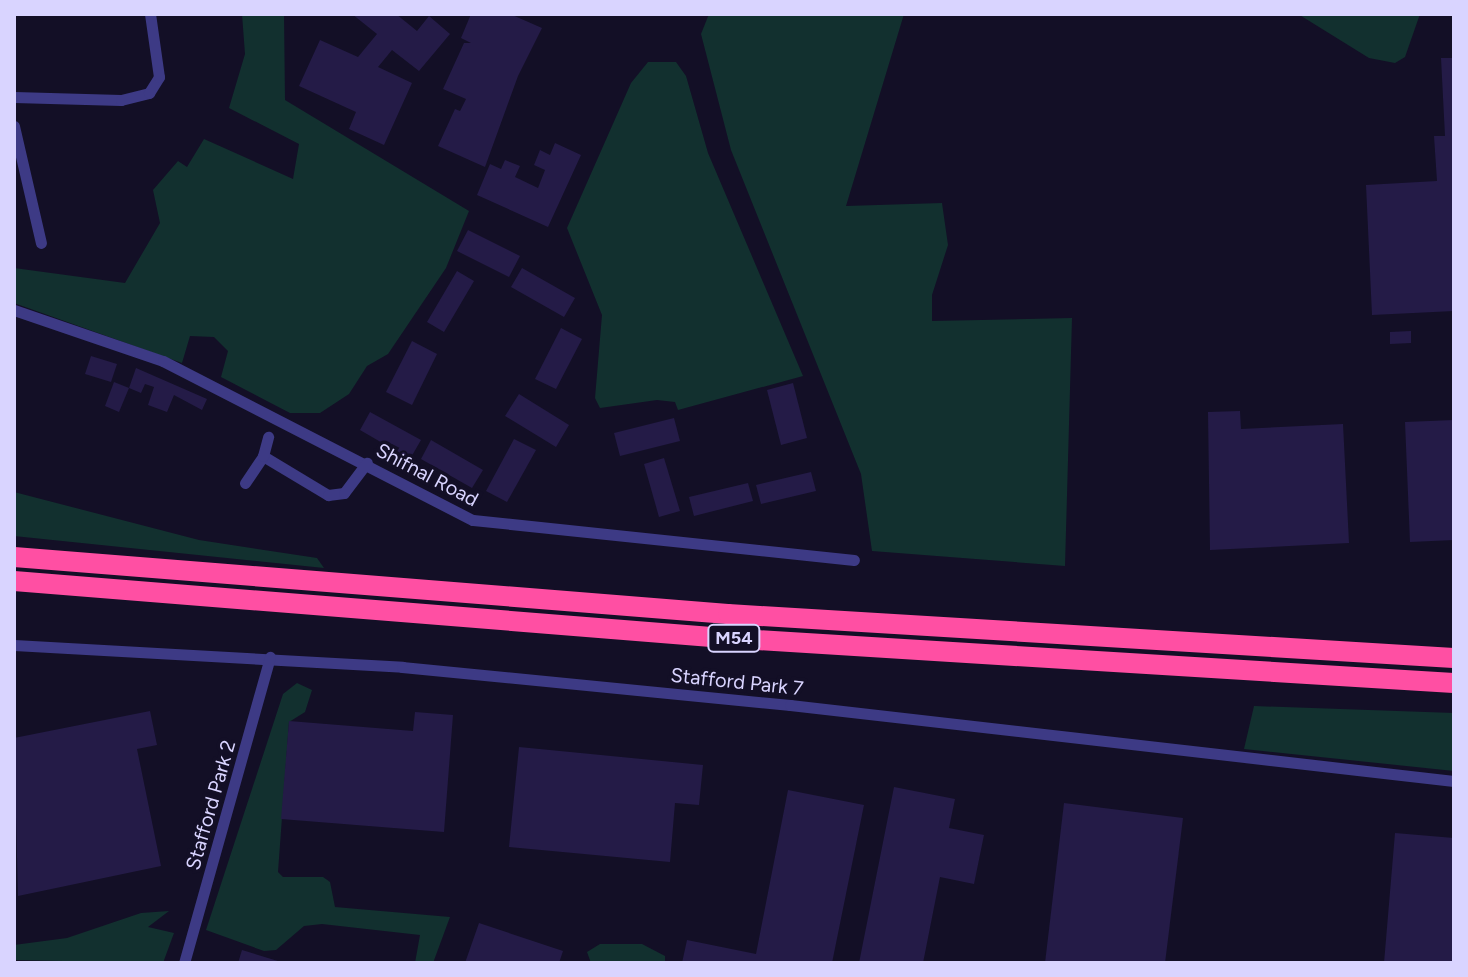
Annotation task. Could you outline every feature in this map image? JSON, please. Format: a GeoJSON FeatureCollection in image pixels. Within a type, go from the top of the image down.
{"type":"FeatureCollection","features":[{"type":"Feature","properties":{"kind":"highway","name":"M54"},"geometry":{"type":"LineString","coordinates":[[14,557],[728,614],[1454,658]]}},
{"type":"Feature","properties":{"kind":"highway","name":"M54"},"geometry":{"type":"LineString","coordinates":[[14,581],[724,638],[1454,683]]}},
{"type":"Feature","properties":{"kind":"street"},"geometry":{"type":"LineString","coordinates":[[14,97],[121,100],[149,93],[159,77],[150,14]]}},
{"type":"Feature","properties":{"kind":"street"},"geometry":{"type":"LineString","coordinates":[[14,126],[41,243]]}},
{"type":"Feature","properties":{"kind":"street","name":"Shifnal Road"},"geometry":{"type":"LineString","coordinates":[[14,310],[163,361],[473,520],[854,560]]}},
{"type":"Feature","properties":{"kind":"street"},"geometry":{"type":"LineString","coordinates":[[245,483],[263,456],[268,437]]}},
{"type":"Feature","properties":{"kind":"street"},"geometry":{"type":"LineString","coordinates":[[263,456],[328,495],[344,493],[367,463]]}},
{"type":"Feature","properties":{"kind":"street","name":"Stafford Park 7"},"geometry":{"type":"LineString","coordinates":[[14,645],[270,657],[806,706],[1454,781]]}},
{"type":"Feature","properties":{"kind":"street","name":"Stafford Park 2"},"geometry":{"type":"LineString","coordinates":[[184,963],[270,657]]}},
{"type":"Feature","properties":{"kind":"green space"},"geometry":{"type":"Polygon","coordinates":[[[242,14],[284,14],[285,100],[469,211],[446,268],[388,354],[367,366],[349,394],[320,413],[290,413],[221,377],[228,351],[214,337],[190,336],[182,363],[14,303],[14,268],[125,283],[160,223],[153,190],[178,161],[187,167],[204,139],[293,179],[299,144],[229,108],[245,54],[242,14]]]}},
{"type":"Feature","properties":{"kind":"green space"},"geometry":{"type":"Polygon","coordinates":[[[709,14],[904,14],[846,206],[942,203],[948,245],[932,295],[932,321],[1072,318],[1065,566],[872,551],[861,474],[731,150],[701,34],[709,14]]]}},
{"type":"Feature","properties":{"kind":"green space"},"geometry":{"type":"Polygon","coordinates":[[[1298,14],[1420,14],[1405,57],[1395,63],[1369,58],[1298,14]]]}},
{"type":"Feature","properties":{"kind":"green space"},"geometry":{"type":"Polygon","coordinates":[[[648,62],[676,62],[686,76],[708,153],[803,376],[678,410],[675,402],[657,400],[600,408],[595,398],[602,315],[567,228],[631,83],[648,62]]]}},
{"type":"Feature","properties":{"kind":"green space"},"geometry":{"type":"Polygon","coordinates":[[[14,492],[199,540],[317,558],[324,568],[14,536],[14,492]]]}},
{"type":"Feature","properties":{"kind":"green space"},"geometry":{"type":"Polygon","coordinates":[[[297,683],[312,690],[305,712],[289,722],[278,872],[283,877],[323,877],[330,882],[335,907],[450,917],[433,963],[415,963],[420,935],[322,924],[304,926],[276,950],[264,951],[206,930],[283,694],[297,683]]]}},
{"type":"Feature","properties":{"kind":"green space"},"geometry":{"type":"Polygon","coordinates":[[[1254,706],[1454,713],[1454,771],[1244,749],[1254,706]]]}},
{"type":"Feature","properties":{"kind":"green space"},"geometry":{"type":"Polygon","coordinates":[[[169,911],[148,927],[174,933],[163,963],[14,960],[14,945],[67,938],[141,913],[169,911]]]}},
{"type":"Feature","properties":{"kind":"green space"},"geometry":{"type":"Polygon","coordinates":[[[600,944],[642,944],[665,956],[665,963],[591,963],[587,952],[600,944]]]}},
{"type":"Feature","properties":{"kind":"building"},"geometry":{"type":"Polygon","coordinates":[[[352,14],[396,14],[417,31],[429,16],[450,34],[419,71],[392,50],[378,67],[412,83],[384,145],[349,129],[356,112],[299,86],[320,40],[358,57],[377,34],[352,14]]]}},
{"type":"Feature","properties":{"kind":"building"},"geometry":{"type":"Polygon","coordinates":[[[471,14],[510,14],[542,28],[518,76],[485,167],[438,146],[455,109],[460,111],[466,99],[443,89],[464,43],[471,43],[461,38],[471,14]]]}},
{"type":"Feature","properties":{"kind":"building"},"geometry":{"type":"Polygon","coordinates":[[[1441,58],[1454,58],[1454,311],[1372,315],[1366,185],[1437,181],[1434,136],[1445,136],[1441,58]]]}},
{"type":"Feature","properties":{"kind":"building"},"geometry":{"type":"Polygon","coordinates":[[[555,143],[581,155],[548,227],[477,195],[490,164],[501,169],[505,160],[520,166],[515,177],[538,188],[545,170],[534,165],[540,150],[550,155],[555,143]]]}},
{"type":"Feature","properties":{"kind":"building"},"geometry":{"type":"Polygon","coordinates":[[[468,230],[520,256],[509,277],[457,251],[468,230]]]}},
{"type":"Feature","properties":{"kind":"building"},"geometry":{"type":"Polygon","coordinates":[[[522,268],[575,298],[564,317],[511,287],[522,268]]]}},
{"type":"Feature","properties":{"kind":"building"},"geometry":{"type":"Polygon","coordinates":[[[457,271],[474,281],[444,332],[427,322],[457,271]]]}},
{"type":"Feature","properties":{"kind":"building"},"geometry":{"type":"Polygon","coordinates":[[[561,328],[582,339],[556,389],[535,379],[561,328]]]}},
{"type":"Feature","properties":{"kind":"building"},"geometry":{"type":"Polygon","coordinates":[[[1411,331],[1411,343],[1390,344],[1390,332],[1411,331]]]}},
{"type":"Feature","properties":{"kind":"building"},"geometry":{"type":"Polygon","coordinates":[[[412,341],[437,354],[412,405],[386,392],[412,341]]]}},
{"type":"Feature","properties":{"kind":"building"},"geometry":{"type":"Polygon","coordinates":[[[91,356],[117,364],[111,382],[85,374],[91,356]]]}},
{"type":"Feature","properties":{"kind":"building"},"geometry":{"type":"Polygon","coordinates":[[[136,368],[207,399],[202,410],[174,395],[167,412],[148,405],[154,387],[145,384],[141,393],[129,388],[136,368]]]}},
{"type":"Feature","properties":{"kind":"building"},"geometry":{"type":"Polygon","coordinates":[[[114,382],[129,388],[119,412],[105,406],[114,382]]]}},
{"type":"Feature","properties":{"kind":"building"},"geometry":{"type":"Polygon","coordinates":[[[793,383],[807,438],[781,445],[767,390],[793,383]]]}},
{"type":"Feature","properties":{"kind":"building"},"geometry":{"type":"Polygon","coordinates":[[[519,394],[569,425],[556,447],[505,416],[519,394]]]}},
{"type":"Feature","properties":{"kind":"building"},"geometry":{"type":"Polygon","coordinates":[[[1240,411],[1241,429],[1343,424],[1349,543],[1210,550],[1208,412],[1240,411]]]}},
{"type":"Feature","properties":{"kind":"building"},"geometry":{"type":"Polygon","coordinates":[[[370,412],[421,440],[410,459],[360,430],[370,412]]]}},
{"type":"Feature","properties":{"kind":"building"},"geometry":{"type":"Polygon","coordinates":[[[674,418],[680,441],[620,456],[614,433],[674,418]]]}},
{"type":"Feature","properties":{"kind":"building"},"geometry":{"type":"Polygon","coordinates":[[[1454,420],[1454,540],[1410,542],[1405,422],[1454,420]]]}},
{"type":"Feature","properties":{"kind":"building"},"geometry":{"type":"Polygon","coordinates":[[[514,439],[536,450],[507,502],[486,491],[514,439]]]}},
{"type":"Feature","properties":{"kind":"building"},"geometry":{"type":"Polygon","coordinates":[[[431,440],[483,470],[472,488],[421,459],[431,440]]]}},
{"type":"Feature","properties":{"kind":"building"},"geometry":{"type":"Polygon","coordinates":[[[664,458],[680,511],[659,517],[644,464],[664,458]]]}},
{"type":"Feature","properties":{"kind":"building"},"geometry":{"type":"Polygon","coordinates":[[[811,472],[816,491],[761,504],[756,485],[811,472]]]}},
{"type":"Feature","properties":{"kind":"building"},"geometry":{"type":"Polygon","coordinates":[[[748,483],[753,501],[694,516],[689,497],[748,483]]]}},
{"type":"Feature","properties":{"kind":"building"},"geometry":{"type":"Polygon","coordinates":[[[150,711],[157,745],[137,749],[161,866],[18,896],[14,738],[150,711]]]}},
{"type":"Feature","properties":{"kind":"building"},"geometry":{"type":"Polygon","coordinates":[[[415,712],[453,715],[444,832],[281,819],[289,721],[413,731],[415,712]]]}},
{"type":"Feature","properties":{"kind":"building"},"geometry":{"type":"Polygon","coordinates":[[[519,747],[703,765],[699,805],[675,803],[670,862],[509,847],[519,747]]]}},
{"type":"Feature","properties":{"kind":"building"},"geometry":{"type":"Polygon","coordinates":[[[894,787],[955,799],[949,828],[984,835],[974,884],[940,877],[923,963],[859,963],[894,787]]]}},
{"type":"Feature","properties":{"kind":"building"},"geometry":{"type":"Polygon","coordinates":[[[788,790],[864,805],[832,963],[682,963],[687,940],[756,954],[788,790]]]}},
{"type":"Feature","properties":{"kind":"building"},"geometry":{"type":"Polygon","coordinates":[[[1064,803],[1183,818],[1165,963],[1045,963],[1064,803]]]}},
{"type":"Feature","properties":{"kind":"building"},"geometry":{"type":"Polygon","coordinates":[[[1395,833],[1454,838],[1454,963],[1384,963],[1395,833]]]}},
{"type":"Feature","properties":{"kind":"building"},"geometry":{"type":"Polygon","coordinates":[[[479,923],[563,951],[559,963],[465,963],[479,923]]]}},
{"type":"Feature","properties":{"kind":"building"},"geometry":{"type":"Polygon","coordinates":[[[242,950],[281,962],[281,963],[238,963],[242,950]]]}}]}
